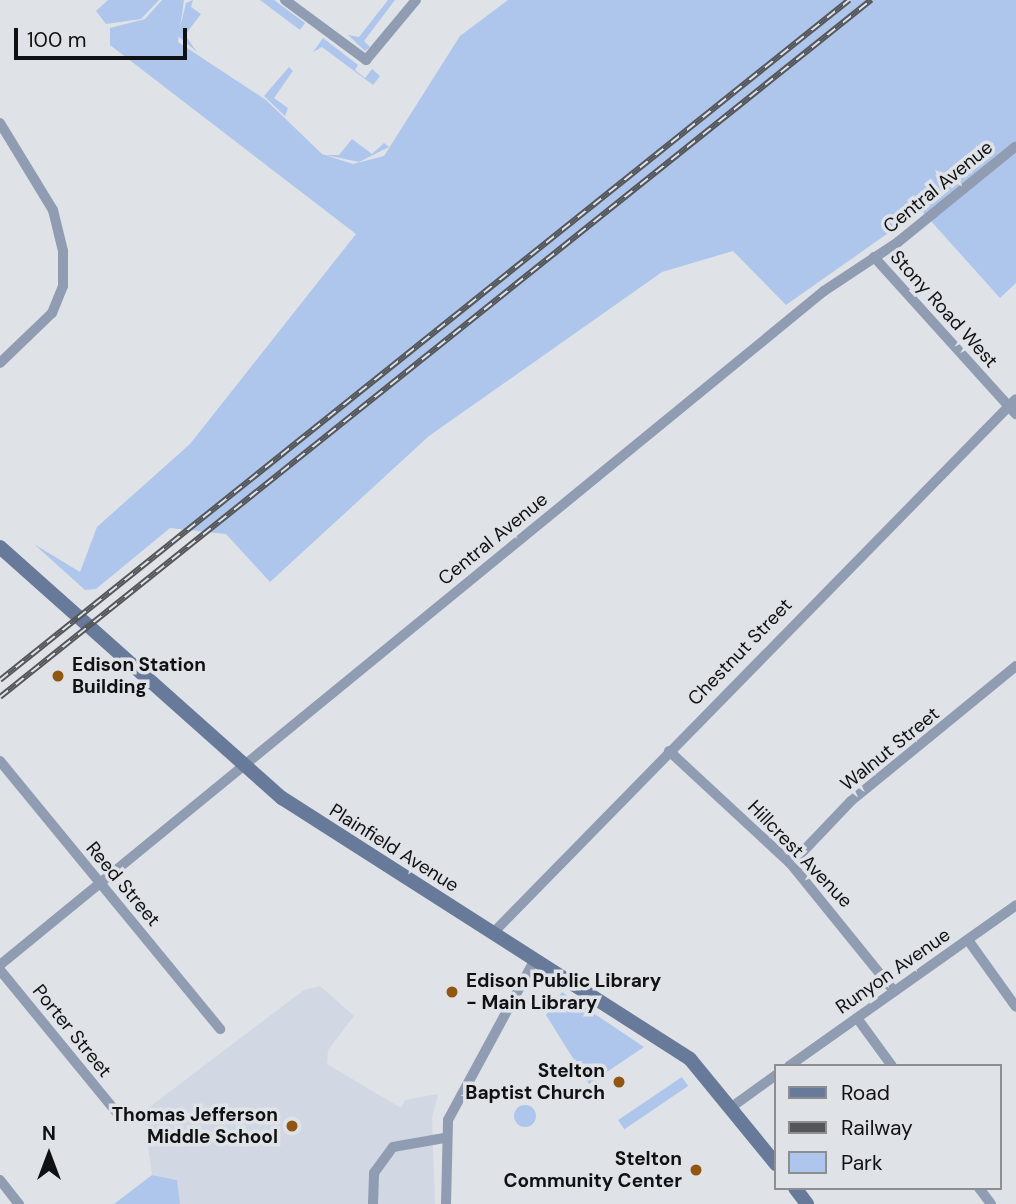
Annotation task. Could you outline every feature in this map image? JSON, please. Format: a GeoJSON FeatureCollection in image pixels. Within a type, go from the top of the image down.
{"type":"FeatureCollection","features":[{"type":"Feature","properties":{"kind":"main road","name":"Plainfield Avenue"},"geometry":{"type":"LineString","coordinates":[[0,547],[241,765],[314,821],[666,1040],[733,1106],[774,1161]]}},
{"type":"Feature","properties":{"kind":"street"},"geometry":{"type":"LineString","coordinates":[[285,0],[366,60],[416,0]]}},
{"type":"Feature","properties":{"kind":"street"},"geometry":{"type":"LineString","coordinates":[[0,122],[53,210],[63,251],[63,286],[52,313],[0,363]]}},
{"type":"Feature","properties":{"kind":"street","name":"Central Avenue"},"geometry":{"type":"LineString","coordinates":[[0,968],[241,765],[824,291],[874,257],[1015,147]]}},
{"type":"Feature","properties":{"kind":"street","name":"Stony Road West"},"geometry":{"type":"LineString","coordinates":[[874,257],[1013,406]]}},
{"type":"Feature","properties":{"kind":"street","name":"Chestnut Street"},"geometry":{"type":"LineString","coordinates":[[493,933],[669,751],[1013,406]]}},
{"type":"Feature","properties":{"kind":"street","name":"Walnut Street"},"geometry":{"type":"LineString","coordinates":[[791,864],[889,768],[1016,666]]}},
{"type":"Feature","properties":{"kind":"street","name":"Hillcrest Avenue"},"geometry":{"type":"LineString","coordinates":[[669,751],[791,864],[894,991]]}},
{"type":"Feature","properties":{"kind":"street","name":"Reed Street"},"geometry":{"type":"LineString","coordinates":[[0,761],[220,1029]]}},
{"type":"Feature","properties":{"kind":"street","name":"Runyon Avenue"},"geometry":{"type":"LineString","coordinates":[[792,1064],[1016,905]]}},
{"type":"Feature","properties":{"kind":"street"},"geometry":{"type":"LineString","coordinates":[[968,940],[1016,1007]]}},
{"type":"Feature","properties":{"kind":"street"},"geometry":{"type":"LineString","coordinates":[[446,1204],[444,1138],[458,1094],[536,959]]}},
{"type":"Feature","properties":{"kind":"street","name":"Porter Street"},"geometry":{"type":"LineString","coordinates":[[0,968],[117,1113]]}},
{"type":"Feature","properties":{"kind":"street"},"geometry":{"type":"LineString","coordinates":[[857,1018],[891,1064]]}},
{"type":"Feature","properties":{"kind":"street"},"geometry":{"type":"LineString","coordinates":[[733,1106],[774,1076]]}},
{"type":"Feature","properties":{"kind":"street"},"geometry":{"type":"LineString","coordinates":[[373,1204],[374,1173],[393,1147],[444,1138]]}},
{"type":"Feature","properties":{"kind":"street"},"geometry":{"type":"LineString","coordinates":[[0,1180],[19,1204]]}},
{"type":"Feature","properties":{"kind":"shaded area"},"geometry":{"type":"Polygon","coordinates":[[[320,986],[354,1016],[328,1050],[327,1064],[401,1108],[405,1100],[438,1094],[432,1118],[435,1204],[180,1204],[177,1180],[152,1175],[143,1112],[304,990],[320,986]]]}},
{"type":"Feature","properties":{"kind":"green space"},"geometry":{"type":"Polygon","coordinates":[[[108,0],[159,0],[141,19],[106,24],[96,11],[108,0]]]}},
{"type":"Feature","properties":{"kind":"green space"},"geometry":{"type":"Polygon","coordinates":[[[162,0],[184,0],[178,42],[266,100],[322,154],[353,164],[384,156],[460,36],[508,0],[1016,0],[1016,283],[1000,298],[921,210],[786,305],[733,251],[662,272],[429,436],[270,582],[226,534],[170,528],[96,589],[85,590],[34,544],[80,572],[97,527],[190,444],[356,234],[110,45],[110,28],[145,19],[162,0]]]}},
{"type":"Feature","properties":{"kind":"green space"},"geometry":{"type":"Polygon","coordinates":[[[193,0],[191,7],[201,14],[185,35],[197,52],[178,36],[186,3],[193,0]]]}},
{"type":"Feature","properties":{"kind":"green space"},"geometry":{"type":"Polygon","coordinates":[[[260,0],[274,0],[305,23],[300,30],[260,0]]]}},
{"type":"Feature","properties":{"kind":"green space"},"geometry":{"type":"Polygon","coordinates":[[[388,0],[395,0],[364,41],[370,47],[365,51],[348,35],[359,37],[388,0]]]}},
{"type":"Feature","properties":{"kind":"green space"},"geometry":{"type":"Polygon","coordinates":[[[323,38],[358,65],[355,70],[365,78],[372,69],[380,76],[373,85],[322,47],[313,52],[323,38]]]}},
{"type":"Feature","properties":{"kind":"green space"},"geometry":{"type":"Polygon","coordinates":[[[289,67],[293,71],[274,98],[288,108],[285,116],[264,96],[289,67]]]}},
{"type":"Feature","properties":{"kind":"green space"},"geometry":{"type":"Polygon","coordinates":[[[352,139],[372,154],[384,143],[389,147],[359,162],[326,155],[339,155],[352,139]]]}},
{"type":"Feature","properties":{"kind":"green space"},"geometry":{"type":"Polygon","coordinates":[[[562,992],[644,1047],[589,1084],[546,1015],[562,992]]]}},
{"type":"Feature","properties":{"kind":"green space"},"geometry":{"type":"Polygon","coordinates":[[[682,1077],[688,1086],[624,1129],[618,1120],[682,1077]]]}},
{"type":"Feature","properties":{"kind":"green space"},"geometry":{"type":"Polygon","coordinates":[[[525,1105],[535,1112],[536,1116],[529,1126],[525,1127],[515,1120],[514,1116],[521,1106],[525,1105]]]}},
{"type":"Feature","properties":{"kind":"green space"},"geometry":{"type":"Polygon","coordinates":[[[152,1175],[177,1180],[180,1204],[114,1204],[152,1175]]]}},
{"type":"Feature","properties":{"kind":"railway"},"geometry":{"type":"LineString","coordinates":[[0,680],[849,0]]}},
{"type":"Feature","properties":{"kind":"railway"},"geometry":{"type":"LineString","coordinates":[[0,697],[871,0]]}},
{"type":"Feature","properties":{"kind":"place","name":"Edison Station Building"},"geometry":{"type":"Point","coordinates":[58,676]}},
{"type":"Feature","properties":{"kind":"place","name":"Edison Public Library - Main Library"},"geometry":{"type":"Point","coordinates":[452,992]}},
{"type":"Feature","properties":{"kind":"place","name":"Stelton Baptist Church"},"geometry":{"type":"Point","coordinates":[619,1082]}},
{"type":"Feature","properties":{"kind":"place","name":"Thomas Jefferson Middle School"},"geometry":{"type":"Point","coordinates":[292,1126]}},
{"type":"Feature","properties":{"kind":"place","name":"Stelton Community Center"},"geometry":{"type":"Point","coordinates":[696,1170]}}]}
